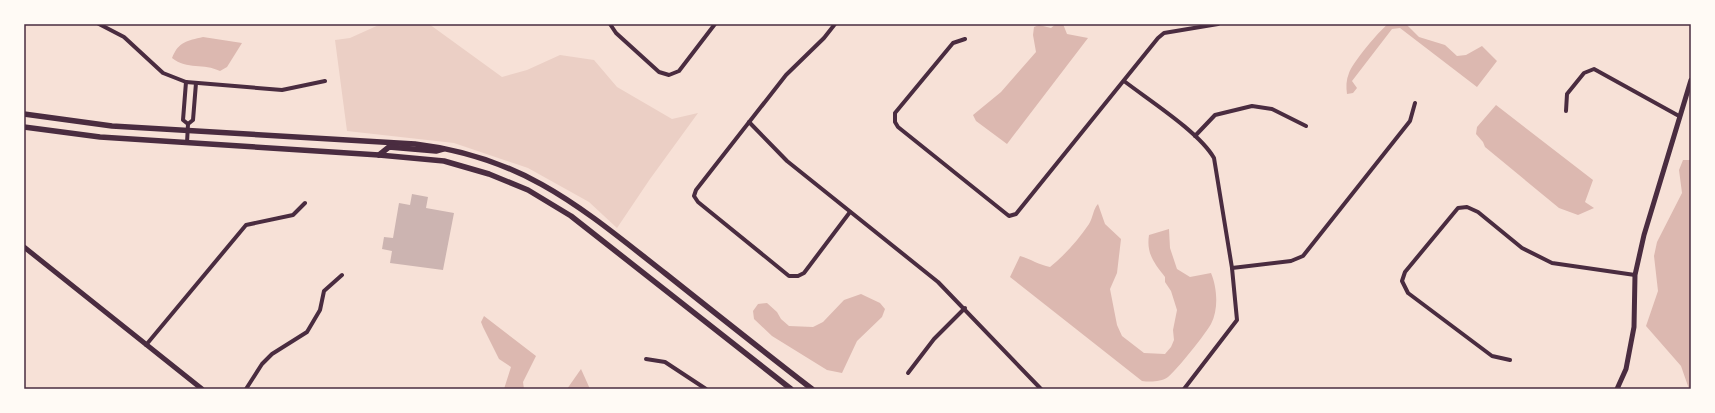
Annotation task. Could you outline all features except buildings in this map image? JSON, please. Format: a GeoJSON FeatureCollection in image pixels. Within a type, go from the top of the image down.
{"type":"FeatureCollection","features":[{"type":"Feature","properties":{"kind":"main road"},"geometry":{"type":"LineString","coordinates":[[24,114],[112,126],[187,127],[415,144],[446,148],[509,167],[542,183],[564,196],[592,216],[812,389]]}},
{"type":"Feature","properties":{"kind":"main road"},"geometry":{"type":"LineString","coordinates":[[24,127],[100,137],[379,155],[444,161],[459,164],[504,179],[540,196],[585,226],[791,389]]}},
{"type":"Feature","properties":{"kind":"main road"},"geometry":{"type":"LineString","coordinates":[[379,155],[389,147],[436,151],[446,148]]}},
{"type":"Feature","properties":{"kind":"street"},"geometry":{"type":"LineString","coordinates":[[99,24],[124,37],[163,73],[186,82],[282,90],[325,81]]}},
{"type":"Feature","properties":{"kind":"street"},"geometry":{"type":"LineString","coordinates":[[610,24],[616,33],[659,72],[669,75],[679,71],[715,24]]}},
{"type":"Feature","properties":{"kind":"street"},"geometry":{"type":"LineString","coordinates":[[835,24],[824,38],[786,75],[696,190],[694,196],[698,202],[789,276],[798,276],[804,273],[850,212]]}},
{"type":"Feature","properties":{"kind":"street"},"geometry":{"type":"LineString","coordinates":[[965,39],[953,43],[895,113],[895,122],[898,127],[1009,216],[1016,214],[1158,38],[1164,33],[1218,24]]}},
{"type":"Feature","properties":{"kind":"street"},"geometry":{"type":"LineString","coordinates":[[1566,111],[1567,94],[1584,73],[1594,69],[1679,116]]}},
{"type":"Feature","properties":{"kind":"street"},"geometry":{"type":"LineString","coordinates":[[1617,389],[1626,369],[1634,327],[1635,276],[1644,235],[1691,80]]}},
{"type":"Feature","properties":{"kind":"street"},"geometry":{"type":"LineString","coordinates":[[1124,81],[1195,136],[1209,149],[1214,158],[1232,268],[1237,320],[1184,389]]}},
{"type":"Feature","properties":{"kind":"street"},"geometry":{"type":"LineString","coordinates":[[186,82],[183,120],[187,127],[187,143]]}},
{"type":"Feature","properties":{"kind":"street"},"geometry":{"type":"LineString","coordinates":[[187,127],[193,120],[196,83]]}},
{"type":"Feature","properties":{"kind":"street"},"geometry":{"type":"LineString","coordinates":[[1232,268],[1291,261],[1303,256],[1410,121],[1415,103]]}},
{"type":"Feature","properties":{"kind":"street"},"geometry":{"type":"LineString","coordinates":[[1195,136],[1215,115],[1252,106],[1272,110],[1306,126]]}},
{"type":"Feature","properties":{"kind":"street"},"geometry":{"type":"LineString","coordinates":[[749,122],[787,160],[938,282],[965,308],[1041,389]]}},
{"type":"Feature","properties":{"kind":"street"},"geometry":{"type":"LineString","coordinates":[[146,345],[246,224],[293,215],[305,203]]}},
{"type":"Feature","properties":{"kind":"street"},"geometry":{"type":"LineString","coordinates":[[1510,360],[1492,356],[1408,293],[1402,281],[1405,272],[1458,208],[1467,206],[1478,212],[1522,248],[1552,263],[1635,276]]}},
{"type":"Feature","properties":{"kind":"street"},"geometry":{"type":"LineString","coordinates":[[24,247],[202,389]]}},
{"type":"Feature","properties":{"kind":"street"},"geometry":{"type":"LineString","coordinates":[[246,389],[262,364],[272,354],[307,332],[320,310],[324,291],[342,275]]}},
{"type":"Feature","properties":{"kind":"street"},"geometry":{"type":"LineString","coordinates":[[908,373],[934,339],[965,308]]}},
{"type":"Feature","properties":{"kind":"street"},"geometry":{"type":"LineString","coordinates":[[646,359],[665,362],[706,389]]}},
{"type":"Feature","properties":{"kind":"shaded area"},"geometry":{"type":"Polygon","coordinates":[[[381,24],[429,24],[502,77],[527,70],[560,55],[594,60],[617,87],[672,119],[698,113],[650,179],[617,228],[589,202],[528,168],[454,143],[347,131],[335,40],[350,38],[381,24]]]}},
{"type":"Feature","properties":{"kind":"shaded area"},"geometry":{"type":"Polygon","coordinates":[[[1056,24],[1063,24],[1067,34],[1088,38],[1007,144],[976,121],[973,115],[1001,92],[1036,52],[1033,35],[1034,27],[1039,25],[1051,28],[1056,24]]]}},
{"type":"Feature","properties":{"kind":"shaded area"},"geometry":{"type":"Polygon","coordinates":[[[1388,24],[1406,24],[1419,37],[1445,45],[1457,56],[1466,55],[1482,46],[1497,61],[1477,87],[1400,28],[1392,29],[1352,81],[1357,88],[1353,93],[1347,94],[1346,86],[1351,68],[1367,47],[1388,24]]]}},
{"type":"Feature","properties":{"kind":"shaded area"},"geometry":{"type":"Polygon","coordinates":[[[203,37],[242,43],[227,67],[220,71],[208,67],[184,64],[172,58],[181,45],[188,41],[203,37]]]}},
{"type":"Feature","properties":{"kind":"shaded area"},"geometry":{"type":"Polygon","coordinates":[[[1496,105],[1593,180],[1585,202],[1594,208],[1578,215],[1559,208],[1485,147],[1483,142],[1476,134],[1477,127],[1496,105]]]}},
{"type":"Feature","properties":{"kind":"shaded area"},"geometry":{"type":"Polygon","coordinates":[[[1683,160],[1691,160],[1691,389],[1689,389],[1681,366],[1646,326],[1658,291],[1654,256],[1657,242],[1682,193],[1679,170],[1683,160]]]}},
{"type":"Feature","properties":{"kind":"shaded area"},"geometry":{"type":"Polygon","coordinates":[[[1098,204],[1105,224],[1121,239],[1117,273],[1110,289],[1117,325],[1122,336],[1144,353],[1165,354],[1171,347],[1174,340],[1173,330],[1177,310],[1171,291],[1165,282],[1165,277],[1150,253],[1148,242],[1149,235],[1169,229],[1170,248],[1177,269],[1190,277],[1211,273],[1216,291],[1214,318],[1198,343],[1178,367],[1168,377],[1162,380],[1142,381],[1010,277],[1020,256],[1050,267],[1080,236],[1090,222],[1098,204]]]}},
{"type":"Feature","properties":{"kind":"shaded area"},"geometry":{"type":"Polygon","coordinates":[[[861,294],[880,303],[885,309],[882,317],[857,341],[842,373],[827,370],[772,336],[754,319],[753,311],[758,304],[767,303],[789,326],[813,327],[823,322],[844,300],[861,294]]]}},
{"type":"Feature","properties":{"kind":"shaded area"},"geometry":{"type":"Polygon","coordinates":[[[484,316],[536,356],[523,382],[524,389],[504,389],[511,367],[499,359],[481,322],[484,316]]]}},
{"type":"Feature","properties":{"kind":"shaded area"},"geometry":{"type":"Polygon","coordinates":[[[581,369],[590,389],[567,389],[581,369]]]}}]}
